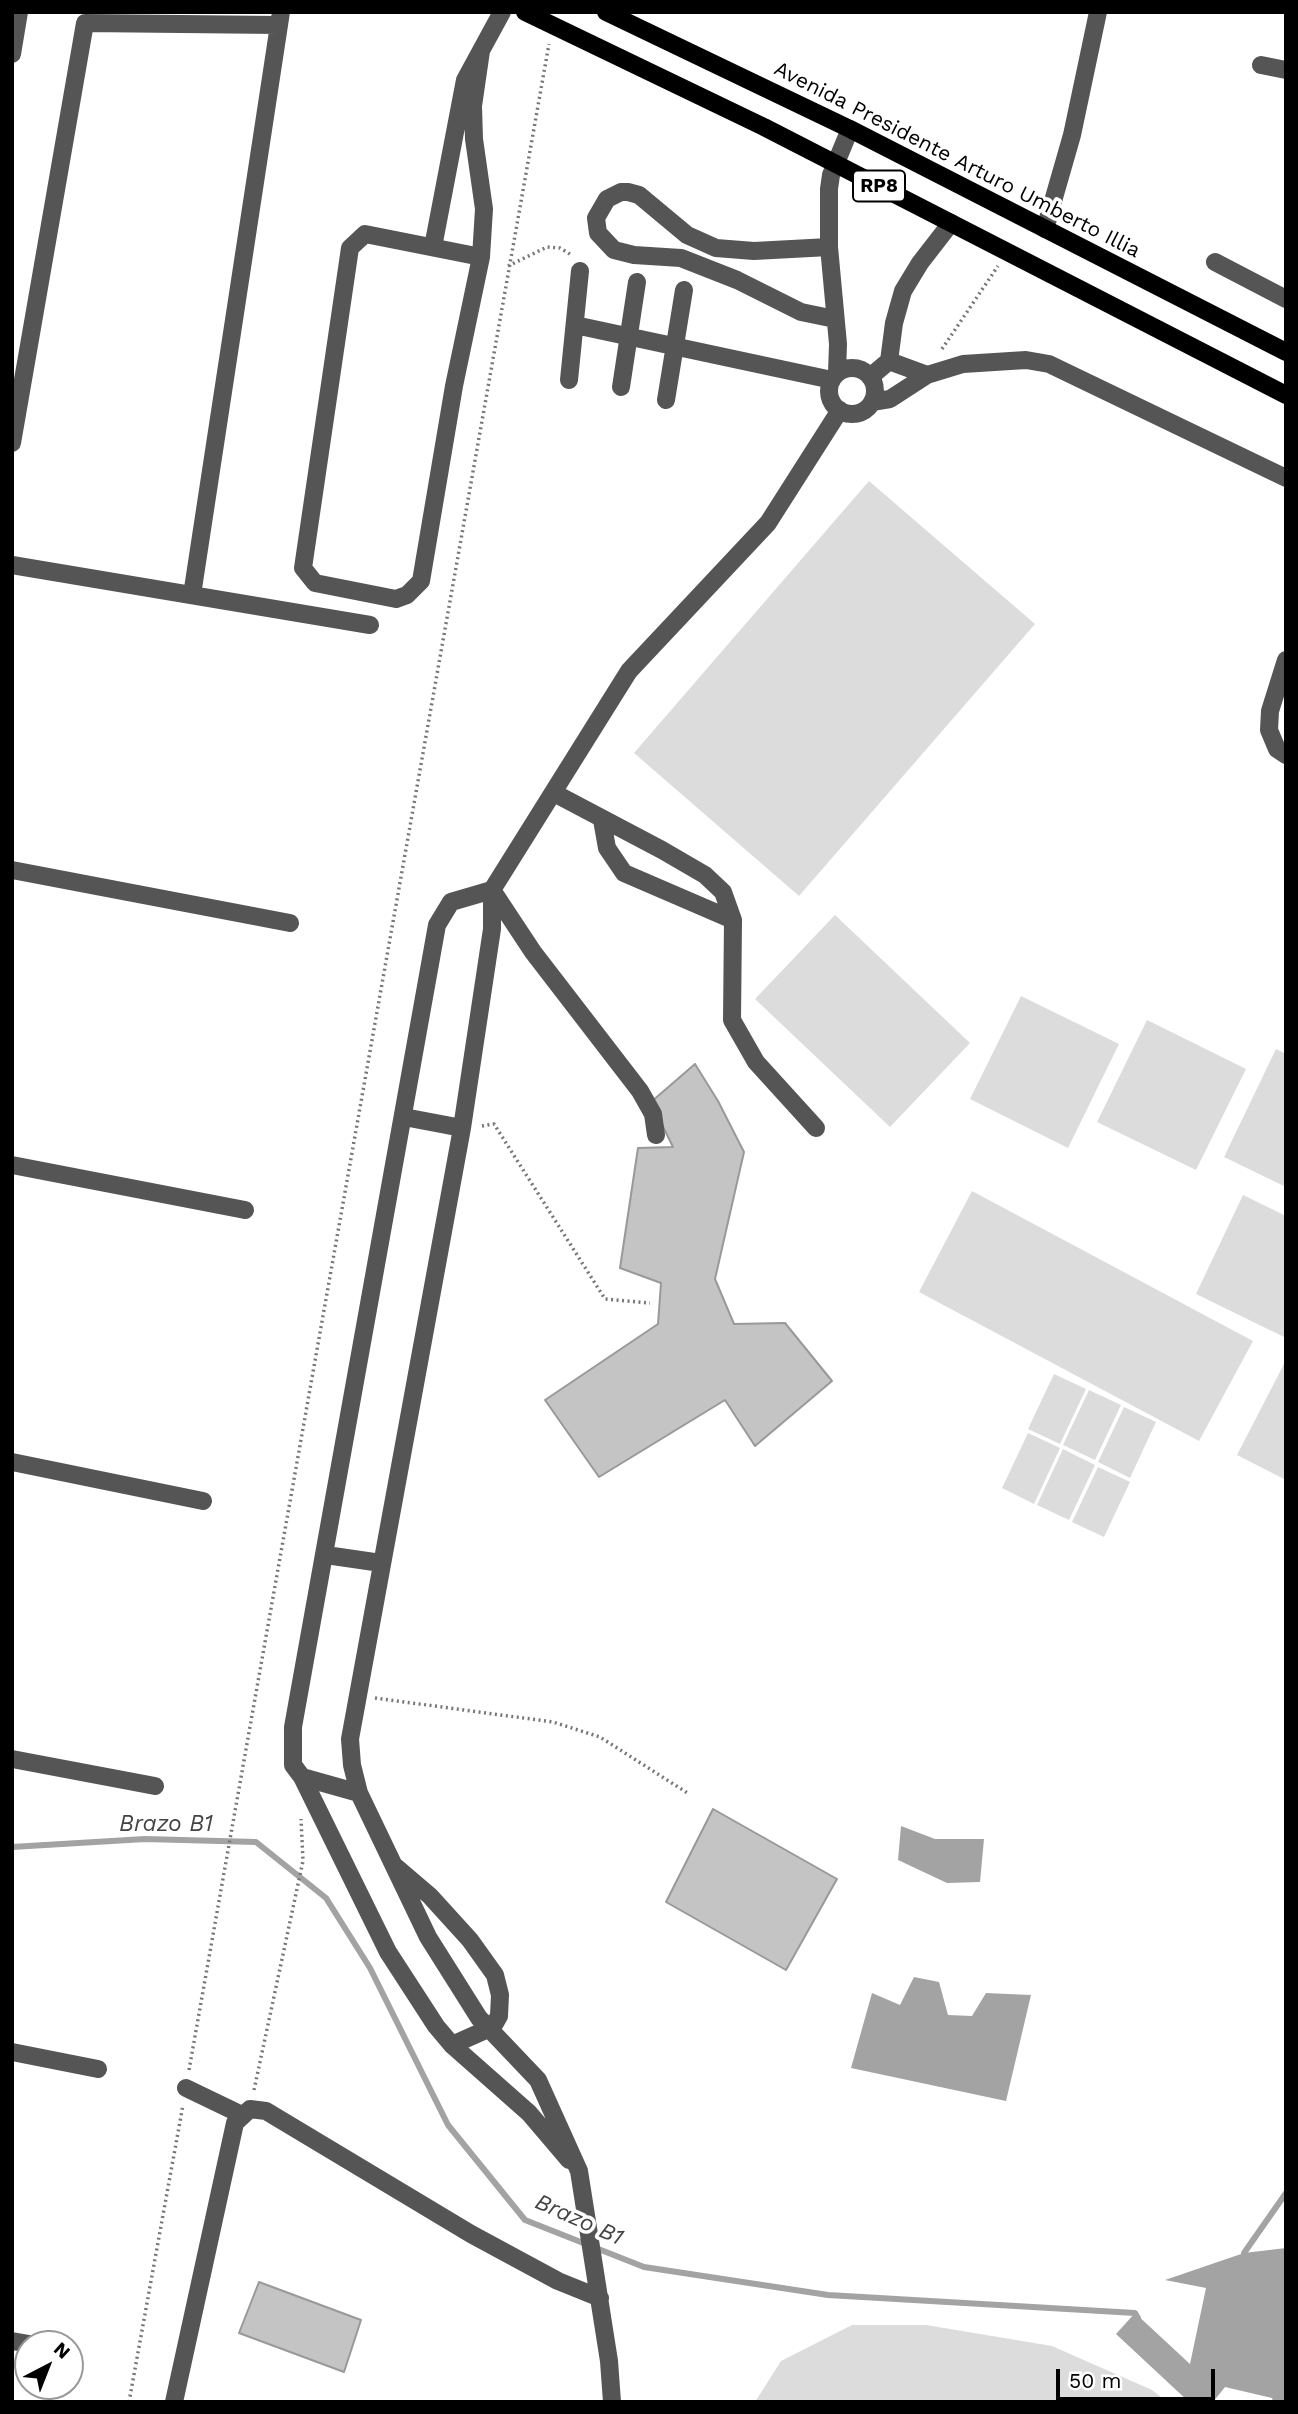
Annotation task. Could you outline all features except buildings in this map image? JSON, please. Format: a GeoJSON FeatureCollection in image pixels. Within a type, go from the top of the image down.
{"type":"FeatureCollection","features":[{"type":"Feature","properties":{"kind":"main road","name":"RP8"},"geometry":{"type":"LineString","coordinates":[[525,12],[835,163],[1286,395]]}},
{"type":"Feature","properties":{"kind":"main road","name":"Avenida Presidente Arturo Umberto Illia"},"geometry":{"type":"LineString","coordinates":[[606,12],[850,130],[1286,352]]}},
{"type":"Feature","properties":{"kind":"street"},"geometry":{"type":"LineString","coordinates":[[12,54],[19,12]]}},
{"type":"Feature","properties":{"kind":"street"},"geometry":{"type":"LineString","coordinates":[[433,247],[465,79],[502,12]]}},
{"type":"Feature","properties":{"kind":"street"},"geometry":{"type":"LineString","coordinates":[[1045,229],[1072,135],[1098,12]]}},
{"type":"Feature","properties":{"kind":"street"},"geometry":{"type":"LineString","coordinates":[[12,443],[85,23],[279,19],[192,595]]}},
{"type":"Feature","properties":{"kind":"street"},"geometry":{"type":"LineString","coordinates":[[481,51],[473,106],[474,139],[482,180],[485,224],[481,257],[454,386],[421,580],[416,588],[396,599],[315,583],[303,568],[350,248],[365,234],[481,257]]}},
{"type":"Feature","properties":{"kind":"street"},"geometry":{"type":"LineString","coordinates":[[1261,65],[1286,70]]}},
{"type":"Feature","properties":{"kind":"street"},"geometry":{"type":"LineString","coordinates":[[850,130],[831,175],[829,229],[835,318],[835,376],[830,393],[840,410],[854,413],[872,402],[898,395],[927,375],[975,362],[1026,360],[1049,365],[1286,478]]}},
{"type":"Feature","properties":{"kind":"street"},"geometry":{"type":"LineString","coordinates":[[829,247],[754,251],[716,248],[687,236],[639,195],[628,192],[621,192],[607,199],[596,218],[598,233],[614,250],[634,255],[681,258],[737,280],[801,312],[835,318]]}},
{"type":"Feature","properties":{"kind":"street"},"geometry":{"type":"LineString","coordinates":[[870,377],[889,362],[894,323],[903,291],[951,223]]}},
{"type":"Feature","properties":{"kind":"street"},"geometry":{"type":"LineString","coordinates":[[1215,262],[1286,299]]}},
{"type":"Feature","properties":{"kind":"street"},"geometry":{"type":"LineString","coordinates":[[569,380],[580,271]]}},
{"type":"Feature","properties":{"kind":"street"},"geometry":{"type":"LineString","coordinates":[[621,387],[637,282]]}},
{"type":"Feature","properties":{"kind":"street"},"geometry":{"type":"LineString","coordinates":[[666,400],[684,289]]}},
{"type":"Feature","properties":{"kind":"street"},"geometry":{"type":"LineString","coordinates":[[575,325],[674,347],[835,376],[858,369],[870,377],[875,389],[872,402]]}},
{"type":"Feature","properties":{"kind":"street"},"geometry":{"type":"LineString","coordinates":[[889,362],[927,375]]}},
{"type":"Feature","properties":{"kind":"street"},"geometry":{"type":"LineString","coordinates":[[611,2402],[600,2298],[579,2171],[538,2080],[514,2052],[488,2029],[428,1937],[359,1793],[352,1765],[350,1739],[462,1128],[492,929],[492,890],[634,664],[768,523],[840,410]]}},
{"type":"Feature","properties":{"kind":"street"},"geometry":{"type":"LineString","coordinates":[[12,565],[370,625]]}},
{"type":"Feature","properties":{"kind":"street"},"geometry":{"type":"LineString","coordinates":[[1286,660],[1270,711],[1269,730],[1278,749],[1286,755]]}},
{"type":"Feature","properties":{"kind":"street"},"geometry":{"type":"LineString","coordinates":[[554,793],[663,850],[714,882],[729,904],[733,920],[730,998],[735,1027],[755,1062],[816,1128]]}},
{"type":"Feature","properties":{"kind":"street"},"geometry":{"type":"LineString","coordinates":[[602,820],[607,848],[624,873],[733,920]]}},
{"type":"Feature","properties":{"kind":"street"},"geometry":{"type":"LineString","coordinates":[[12,870],[290,922]]}},
{"type":"Feature","properties":{"kind":"street"},"geometry":{"type":"LineString","coordinates":[[492,890],[451,902],[437,925],[293,1727],[293,1765],[302,1777],[388,1952],[436,2026],[452,2045],[528,2113],[579,2171]]}},
{"type":"Feature","properties":{"kind":"street"},"geometry":{"type":"LineString","coordinates":[[492,890],[533,951],[640,1091],[653,1114],[656,1135]]}},
{"type":"Feature","properties":{"kind":"street"},"geometry":{"type":"LineString","coordinates":[[404,1117],[462,1128]]}},
{"type":"Feature","properties":{"kind":"street"},"geometry":{"type":"LineString","coordinates":[[12,1165],[245,1210]]}},
{"type":"Feature","properties":{"kind":"street"},"geometry":{"type":"LineString","coordinates":[[12,1462],[203,1501]]}},
{"type":"Feature","properties":{"kind":"street"},"geometry":{"type":"LineString","coordinates":[[326,1555],[381,1563]]}},
{"type":"Feature","properties":{"kind":"street"},"geometry":{"type":"LineString","coordinates":[[12,1759],[155,1786]]}},
{"type":"Feature","properties":{"kind":"street"},"geometry":{"type":"LineString","coordinates":[[302,1777],[359,1793]]}},
{"type":"Feature","properties":{"kind":"street"},"geometry":{"type":"LineString","coordinates":[[391,1863],[430,1896],[471,1940],[495,1975],[500,1995],[499,2016],[488,2029],[452,2045]]}},
{"type":"Feature","properties":{"kind":"street"},"geometry":{"type":"LineString","coordinates":[[12,2052],[98,2068]]}},
{"type":"Feature","properties":{"kind":"street"},"geometry":{"type":"LineString","coordinates":[[186,2088],[245,2112],[266,2111],[277,2116],[471,2234],[558,2281],[600,2298]]}},
{"type":"Feature","properties":{"kind":"street"},"geometry":{"type":"LineString","coordinates":[[174,2402],[235,2123],[245,2112]]}},
{"type":"Feature","properties":{"kind":"path"},"geometry":{"type":"LineString","coordinates":[[129,2402],[552,25]]}},
{"type":"Feature","properties":{"kind":"path"},"geometry":{"type":"LineString","coordinates":[[508,266],[535,251],[554,247],[569,254],[580,271]]}},
{"type":"Feature","properties":{"kind":"path"},"geometry":{"type":"LineString","coordinates":[[927,375],[956,325],[1007,252]]}},
{"type":"Feature","properties":{"kind":"path"},"geometry":{"type":"LineString","coordinates":[[462,1128],[494,1124],[605,1299],[650,1303]]}},
{"type":"Feature","properties":{"kind":"path"},"geometry":{"type":"LineString","coordinates":[[356,1695],[553,1722],[600,1737],[689,1794]]}},
{"type":"Feature","properties":{"kind":"path"},"geometry":{"type":"LineString","coordinates":[[245,2112],[295,1907],[303,1861]]}},
{"type":"Feature","properties":{"kind":"shaded area"},"geometry":{"type":"Polygon","coordinates":[[[869,481],[1035,624],[799,896],[634,753],[869,481]]]}},
{"type":"Feature","properties":{"kind":"shaded area"},"geometry":{"type":"Polygon","coordinates":[[[835,915],[970,1043],[890,1127],[755,999],[835,915]]]}},
{"type":"Feature","properties":{"kind":"shaded area"},"geometry":{"type":"Polygon","coordinates":[[[1021,996],[1119,1044],[1068,1148],[970,1099],[1021,996]]]}},
{"type":"Feature","properties":{"kind":"shaded area"},"geometry":{"type":"Polygon","coordinates":[[[1147,1020],[1246,1069],[1196,1170],[1097,1122],[1147,1020]]]}},
{"type":"Feature","properties":{"kind":"shaded area"},"geometry":{"type":"Polygon","coordinates":[[[1276,1049],[1286,1054],[1286,1187],[1224,1157],[1276,1049]]]}},
{"type":"Feature","properties":{"kind":"shaded area"},"geometry":{"type":"Polygon","coordinates":[[[972,1191],[1253,1341],[1199,1441],[919,1292],[972,1191]]]}},
{"type":"Feature","properties":{"kind":"shaded area"},"geometry":{"type":"Polygon","coordinates":[[[1243,1195],[1286,1216],[1286,1338],[1196,1294],[1243,1195]]]}},
{"type":"Feature","properties":{"kind":"shaded area"},"geometry":{"type":"Polygon","coordinates":[[[1286,1360],[1286,1480],[1237,1455],[1286,1360]]]}},
{"type":"Feature","properties":{"kind":"shaded area"},"geometry":{"type":"Polygon","coordinates":[[[1054,1374],[1086,1389],[1060,1444],[1028,1429],[1054,1374]]]}},
{"type":"Feature","properties":{"kind":"shaded area"},"geometry":{"type":"Polygon","coordinates":[[[1089,1390],[1121,1405],[1095,1460],[1063,1445],[1089,1390]]]}},
{"type":"Feature","properties":{"kind":"shaded area"},"geometry":{"type":"Polygon","coordinates":[[[1124,1407],[1156,1422],[1130,1478],[1098,1462],[1124,1407]]]}},
{"type":"Feature","properties":{"kind":"shaded area"},"geometry":{"type":"Polygon","coordinates":[[[1028,1433],[1060,1448],[1034,1504],[1002,1488],[1028,1433]]]}},
{"type":"Feature","properties":{"kind":"shaded area"},"geometry":{"type":"Polygon","coordinates":[[[1063,1449],[1095,1465],[1069,1520],[1037,1505],[1063,1449]]]}},
{"type":"Feature","properties":{"kind":"shaded area"},"geometry":{"type":"Polygon","coordinates":[[[1098,1467],[1130,1482],[1104,1537],[1072,1522],[1098,1467]]]}},
{"type":"Feature","properties":{"kind":"shaded area"},"geometry":{"type":"Polygon","coordinates":[[[901,1826],[935,1839],[984,1839],[980,1882],[947,1883],[898,1860],[901,1826]]]}},
{"type":"Feature","properties":{"kind":"shaded area"},"geometry":{"type":"Polygon","coordinates":[[[914,1977],[939,1982],[948,2015],[972,2016],[986,1993],[1031,1995],[1006,2101],[851,2068],[872,1993],[900,2005],[914,1977]]]}},
{"type":"Feature","properties":{"kind":"shaded area"},"geometry":{"type":"Polygon","coordinates":[[[1286,2248],[1286,2402],[1273,2402],[1272,2398],[1225,2387],[1213,2402],[1189,2402],[1116,2334],[1135,2313],[1190,2364],[1206,2288],[1165,2280],[1244,2253],[1286,2248]]]}},
{"type":"Feature","properties":{"kind":"shaded area"},"geometry":{"type":"Polygon","coordinates":[[[852,2325],[926,2325],[1052,2346],[1152,2390],[1167,2402],[755,2402],[781,2361],[852,2325]]]}},
{"type":"Feature","properties":{"kind":"waterway","name":"Brazo B1"},"geometry":{"type":"LineString","coordinates":[[12,1847],[145,1839],[256,1842],[326,1898],[370,1968],[448,2125],[525,2220],[644,2267],[828,2295],[1135,2313],[1138,2318]]}},
{"type":"Feature","properties":{"kind":"waterway"},"geometry":{"type":"LineString","coordinates":[[1246,2258],[1244,2253],[1286,2193]]}}]}
